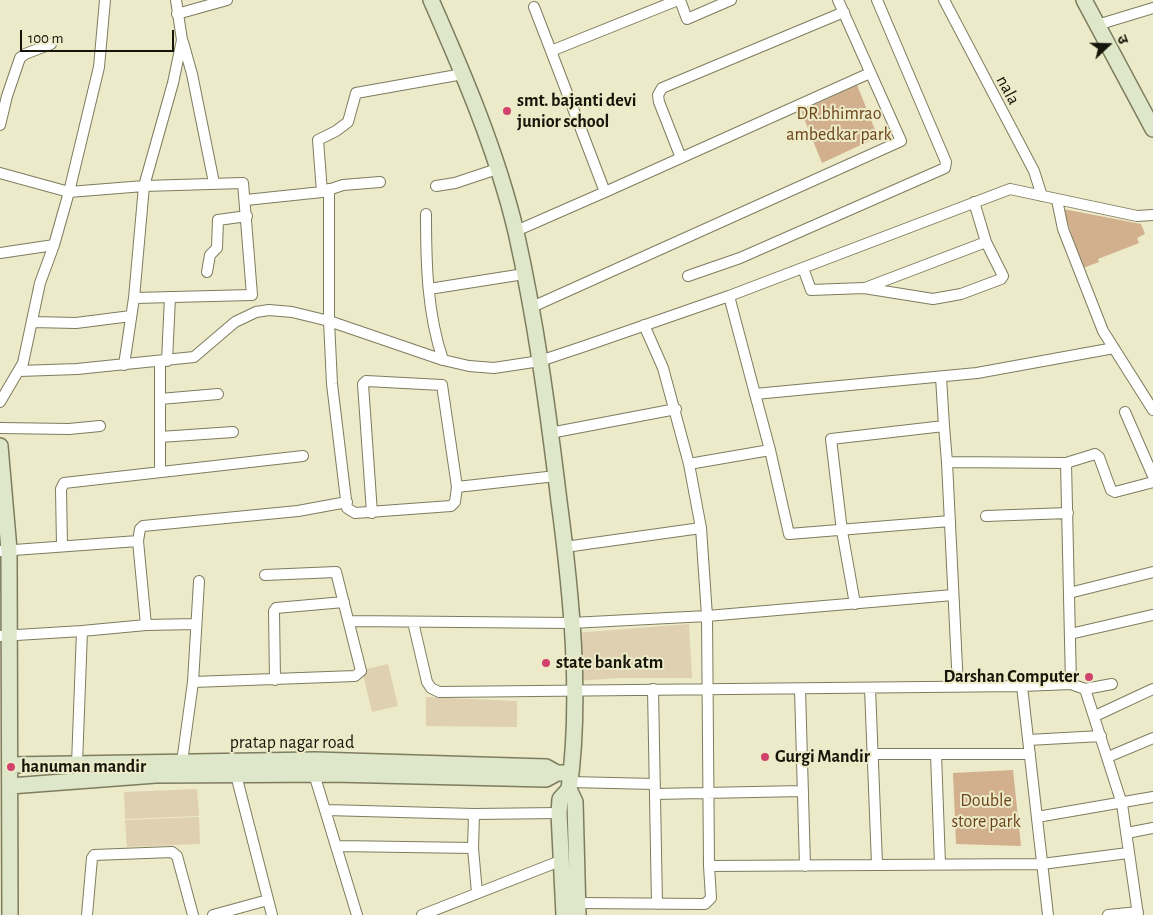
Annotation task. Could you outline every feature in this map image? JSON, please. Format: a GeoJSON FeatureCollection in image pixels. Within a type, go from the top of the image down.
{"type":"FeatureCollection","features":[{"type":"Feature","properties":{"kind":"street"},"geometry":{"type":"LineString","coordinates":[[0,402],[23,363],[40,283],[54,245],[69,192],[99,67],[105,0]]}},
{"type":"Feature","properties":{"kind":"street"},"geometry":{"type":"LineString","coordinates":[[176,0],[182,40],[192,74],[214,183]]}},
{"type":"Feature","properties":{"kind":"street"},"geometry":{"type":"LineString","coordinates":[[178,14],[227,0]]}},
{"type":"Feature","properties":{"kind":"street"},"geometry":{"type":"LineString","coordinates":[[432,0],[463,74],[497,169],[516,232],[532,307],[540,361],[565,546],[571,623],[573,692],[566,779],[560,799],[559,813],[564,915]]}},
{"type":"Feature","properties":{"kind":"street"},"geometry":{"type":"LineString","coordinates":[[552,51],[679,0],[687,18],[731,0]]}},
{"type":"Feature","properties":{"kind":"street"},"geometry":{"type":"LineString","coordinates":[[532,307],[901,142],[838,0]]}},
{"type":"Feature","properties":{"kind":"street"},"geometry":{"type":"LineString","coordinates":[[688,276],[740,258],[945,168],[946,162],[877,0]]}},
{"type":"Feature","properties":{"kind":"street","name":"nala"},"geometry":{"type":"LineString","coordinates":[[944,0],[1064,229],[1103,330],[1153,410]]}},
{"type":"Feature","properties":{"kind":"street"},"geometry":{"type":"LineString","coordinates":[[1084,0],[1153,129]]}},
{"type":"Feature","properties":{"kind":"street"},"geometry":{"type":"LineString","coordinates":[[534,7],[605,192]]}},
{"type":"Feature","properties":{"kind":"street"},"geometry":{"type":"LineString","coordinates":[[1097,25],[1153,8]]}},
{"type":"Feature","properties":{"kind":"street"},"geometry":{"type":"LineString","coordinates":[[681,158],[659,102],[659,91],[770,41],[844,12]]}},
{"type":"Feature","properties":{"kind":"street"},"geometry":{"type":"LineString","coordinates":[[124,365],[134,298],[144,186],[173,83],[182,40]]}},
{"type":"Feature","properties":{"kind":"street"},"geometry":{"type":"LineString","coordinates":[[0,125],[3,97],[20,58],[25,54],[51,44]]}},
{"type":"Feature","properties":{"kind":"street"},"geometry":{"type":"LineString","coordinates":[[516,232],[870,73]]}},
{"type":"Feature","properties":{"kind":"street"},"geometry":{"type":"LineString","coordinates":[[372,512],[363,384],[366,381],[442,385],[457,487],[455,502],[451,506],[372,512],[352,513],[347,508],[332,384],[325,191],[318,140],[336,131],[348,122],[356,93],[463,74]]}},
{"type":"Feature","properties":{"kind":"street"},"geometry":{"type":"LineString","coordinates":[[436,186],[455,183],[497,169]]}},
{"type":"Feature","properties":{"kind":"street"},"geometry":{"type":"LineString","coordinates":[[0,173],[69,192],[144,186],[243,183],[246,200],[252,295],[134,298]]}},
{"type":"Feature","properties":{"kind":"street"},"geometry":{"type":"LineString","coordinates":[[246,200],[325,191],[343,185],[380,182]]}},
{"type":"Feature","properties":{"kind":"street"},"geometry":{"type":"LineString","coordinates":[[19,371],[124,365],[197,356],[227,327],[256,312],[282,310],[329,321],[443,360],[469,366],[494,368],[540,361],[729,296],[1012,188],[1048,198],[1137,216],[1153,215]]}},
{"type":"Feature","properties":{"kind":"street"},"geometry":{"type":"LineString","coordinates":[[803,268],[811,290],[864,288],[933,299],[961,294],[1001,280],[1002,274],[986,242],[974,202]]}},
{"type":"Feature","properties":{"kind":"street"},"geometry":{"type":"LineString","coordinates":[[426,214],[429,289],[433,328],[443,360]]}},
{"type":"Feature","properties":{"kind":"street"},"geometry":{"type":"LineString","coordinates":[[207,272],[210,255],[217,248],[218,220],[247,216]]}},
{"type":"Feature","properties":{"kind":"street"},"geometry":{"type":"LineString","coordinates":[[864,288],[986,242]]}},
{"type":"Feature","properties":{"kind":"street"},"geometry":{"type":"LineString","coordinates":[[0,253],[54,245]]}},
{"type":"Feature","properties":{"kind":"street"},"geometry":{"type":"LineString","coordinates":[[429,289],[524,274]]}},
{"type":"Feature","properties":{"kind":"street"},"geometry":{"type":"LineString","coordinates":[[729,296],[770,450],[789,534],[842,531],[950,520]]}},
{"type":"Feature","properties":{"kind":"street"},"geometry":{"type":"LineString","coordinates":[[160,472],[160,399],[170,298]]}},
{"type":"Feature","properties":{"kind":"street"},"geometry":{"type":"LineString","coordinates":[[32,322],[76,323],[131,316]]}},
{"type":"Feature","properties":{"kind":"street"},"geometry":{"type":"LineString","coordinates":[[566,779],[575,802],[578,909],[708,903],[711,898],[709,866],[709,690],[707,616],[701,528],[676,408],[663,368],[644,325]]}},
{"type":"Feature","properties":{"kind":"street"},"geometry":{"type":"LineString","coordinates":[[755,394],[978,374],[1114,348]]}},
{"type":"Feature","properties":{"kind":"street"},"geometry":{"type":"LineString","coordinates":[[941,377],[958,687]]}},
{"type":"Feature","properties":{"kind":"street"},"geometry":{"type":"LineString","coordinates":[[160,399],[218,394]]}},
{"type":"Feature","properties":{"kind":"street"},"geometry":{"type":"LineString","coordinates":[[550,433],[676,408]]}},
{"type":"Feature","properties":{"kind":"street"},"geometry":{"type":"LineString","coordinates":[[1125,412],[1153,476]]}},
{"type":"Feature","properties":{"kind":"street"},"geometry":{"type":"LineString","coordinates":[[0,428],[69,429],[100,426]]}},
{"type":"Feature","properties":{"kind":"street"},"geometry":{"type":"LineString","coordinates":[[855,604],[842,531],[831,439],[944,426]]}},
{"type":"Feature","properties":{"kind":"street"},"geometry":{"type":"LineString","coordinates":[[160,437],[233,432]]}},
{"type":"Feature","properties":{"kind":"street"},"geometry":{"type":"LineString","coordinates":[[0,446],[5,551],[5,636],[11,765],[10,915]]}},
{"type":"Feature","properties":{"kind":"street"},"geometry":{"type":"LineString","coordinates":[[689,464],[770,450]]}},
{"type":"Feature","properties":{"kind":"street"},"geometry":{"type":"LineString","coordinates":[[947,462],[1066,463],[1097,455],[1111,490],[1118,493],[1153,482]]}},
{"type":"Feature","properties":{"kind":"street"},"geometry":{"type":"LineString","coordinates":[[62,546],[61,490],[64,483],[303,456]]}},
{"type":"Feature","properties":{"kind":"street"},"geometry":{"type":"LineString","coordinates":[[1066,463],[1071,684]]}},
{"type":"Feature","properties":{"kind":"street"},"geometry":{"type":"LineString","coordinates":[[457,487],[556,476]]}},
{"type":"Feature","properties":{"kind":"street"},"geometry":{"type":"LineString","coordinates":[[146,625],[138,541],[140,529],[143,526],[298,510],[347,502]]}},
{"type":"Feature","properties":{"kind":"street"},"geometry":{"type":"LineString","coordinates":[[986,516],[1068,513]]}},
{"type":"Feature","properties":{"kind":"street"},"geometry":{"type":"LineString","coordinates":[[565,546],[701,528]]}},
{"type":"Feature","properties":{"kind":"street"},"geometry":{"type":"LineString","coordinates":[[5,551],[138,541]]}},
{"type":"Feature","properties":{"kind":"street"},"geometry":{"type":"LineString","coordinates":[[193,682],[358,675],[361,668],[337,574],[334,571],[264,575]]}},
{"type":"Feature","properties":{"kind":"street"},"geometry":{"type":"LineString","coordinates":[[1069,593],[1153,572]]}},
{"type":"Feature","properties":{"kind":"street"},"geometry":{"type":"LineString","coordinates":[[182,762],[193,682],[199,581]]}},
{"type":"Feature","properties":{"kind":"street"},"geometry":{"type":"LineString","coordinates":[[349,620],[571,623],[707,616],[953,595]]}},
{"type":"Feature","properties":{"kind":"street"},"geometry":{"type":"LineString","coordinates":[[275,680],[274,611],[276,608],[344,602]]}},
{"type":"Feature","properties":{"kind":"street"},"geometry":{"type":"LineString","coordinates":[[1070,634],[1152,615]]}},
{"type":"Feature","properties":{"kind":"street"},"geometry":{"type":"LineString","coordinates":[[413,622],[426,682],[431,688],[439,692],[573,692],[1071,684],[1085,689],[1112,684]]}},
{"type":"Feature","properties":{"kind":"street"},"geometry":{"type":"LineString","coordinates":[[5,636],[146,625],[196,624]]}},
{"type":"Feature","properties":{"kind":"street"},"geometry":{"type":"LineString","coordinates":[[77,764],[82,631]]}},
{"type":"Feature","properties":{"kind":"street"},"geometry":{"type":"LineString","coordinates":[[1022,686],[1048,915]]}},
{"type":"Feature","properties":{"kind":"street"},"geometry":{"type":"LineString","coordinates":[[870,688],[877,864]]}},
{"type":"Feature","properties":{"kind":"street"},"geometry":{"type":"LineString","coordinates":[[800,689],[805,866]]}},
{"type":"Feature","properties":{"kind":"street"},"geometry":{"type":"LineString","coordinates":[[1085,689],[1122,804],[1138,913],[1108,915]]}},
{"type":"Feature","properties":{"kind":"street"},"geometry":{"type":"LineString","coordinates":[[1095,716],[1153,689]]}},
{"type":"Feature","properties":{"kind":"street"},"geometry":{"type":"LineString","coordinates":[[653,690],[657,904]]}},
{"type":"Feature","properties":{"kind":"street"},"geometry":{"type":"LineString","coordinates":[[1028,740],[1101,736]]}},
{"type":"Feature","properties":{"kind":"street"},"geometry":{"type":"LineString","coordinates":[[1108,757],[1153,738]]}},
{"type":"Feature","properties":{"kind":"street"},"geometry":{"type":"LineString","coordinates":[[872,754],[1030,754]]}},
{"type":"Feature","properties":{"kind":"street"},"geometry":{"type":"LineString","coordinates":[[936,754],[940,864]]}},
{"type":"Feature","properties":{"kind":"street","name":"pratap nagar road"},"geometry":{"type":"LineString","coordinates":[[11,765],[315,760],[546,767],[566,779]]}},
{"type":"Feature","properties":{"kind":"street"},"geometry":{"type":"LineString","coordinates":[[10,786],[156,775],[314,774],[566,779],[709,793],[803,791]]}},
{"type":"Feature","properties":{"kind":"street"},"geometry":{"type":"LineString","coordinates":[[314,774],[357,915]]}},
{"type":"Feature","properties":{"kind":"street"},"geometry":{"type":"LineString","coordinates":[[236,775],[272,915]]}},
{"type":"Feature","properties":{"kind":"street"},"geometry":{"type":"LineString","coordinates":[[1037,817],[1122,804],[1153,797]]}},
{"type":"Feature","properties":{"kind":"street"},"geometry":{"type":"LineString","coordinates":[[326,810],[474,814],[559,813]]}},
{"type":"Feature","properties":{"kind":"street"},"geometry":{"type":"LineString","coordinates":[[474,814],[473,848],[477,893]]}},
{"type":"Feature","properties":{"kind":"street"},"geometry":{"type":"LineString","coordinates":[[1127,833],[1153,828]]}},
{"type":"Feature","properties":{"kind":"street"},"geometry":{"type":"LineString","coordinates":[[337,846],[473,848]]}},
{"type":"Feature","properties":{"kind":"street"},"geometry":{"type":"LineString","coordinates":[[87,915],[92,858],[94,855],[172,852],[178,856],[193,915]]}},
{"type":"Feature","properties":{"kind":"street"},"geometry":{"type":"LineString","coordinates":[[709,866],[1042,864],[1128,852]]}},
{"type":"Feature","properties":{"kind":"street"},"geometry":{"type":"LineString","coordinates":[[422,915],[560,861]]}},
{"type":"Feature","properties":{"kind":"street"},"geometry":{"type":"LineString","coordinates":[[214,915],[268,900]]}},
{"type":"Feature","properties":{"kind":"green space","name":"DR.bhimrao ambedkar park"},"geometry":{"type":"Polygon","coordinates":[[[857,85],[878,137],[822,163],[801,111],[857,85]]]}},
{"type":"Feature","properties":{"kind":"green space"},"geometry":{"type":"Polygon","coordinates":[[[1063,209],[1141,224],[1145,234],[1137,238],[1139,243],[1098,259],[1099,262],[1083,268],[1063,209]]]}},
{"type":"Feature","properties":{"kind":"green space","name":"Double store park"},"geometry":{"type":"Polygon","coordinates":[[[1013,770],[1021,846],[956,844],[953,773],[1013,770]]]}},
{"type":"Feature","properties":{"kind":"building"},"geometry":{"type":"Polygon","coordinates":[[[689,624],[692,678],[619,678],[576,681],[575,633],[689,624]]]}},
{"type":"Feature","properties":{"kind":"building"},"geometry":{"type":"Polygon","coordinates":[[[388,664],[398,706],[372,712],[362,670],[388,664]]]}},
{"type":"Feature","properties":{"kind":"building"},"geometry":{"type":"Polygon","coordinates":[[[426,697],[517,701],[517,727],[426,726],[426,697]]]}},
{"type":"Feature","properties":{"kind":"building"},"geometry":{"type":"Polygon","coordinates":[[[197,789],[199,816],[125,819],[124,792],[197,789]]]}},
{"type":"Feature","properties":{"kind":"building"},"geometry":{"type":"Polygon","coordinates":[[[199,817],[200,844],[127,847],[125,820],[199,817]]]}},
{"type":"Feature","properties":{"kind":"place","name":"smt. bajanti devi junior school"},"geometry":{"type":"Point","coordinates":[507,111]}},
{"type":"Feature","properties":{"kind":"place","name":"state bank atm"},"geometry":{"type":"Point","coordinates":[546,663]}},
{"type":"Feature","properties":{"kind":"place","name":"Darshan Computer"},"geometry":{"type":"Point","coordinates":[1089,677]}},
{"type":"Feature","properties":{"kind":"place","name":"Gurgi Mandir"},"geometry":{"type":"Point","coordinates":[765,757]}},
{"type":"Feature","properties":{"kind":"place","name":"hanuman mandir"},"geometry":{"type":"Point","coordinates":[11,767]}}]}
